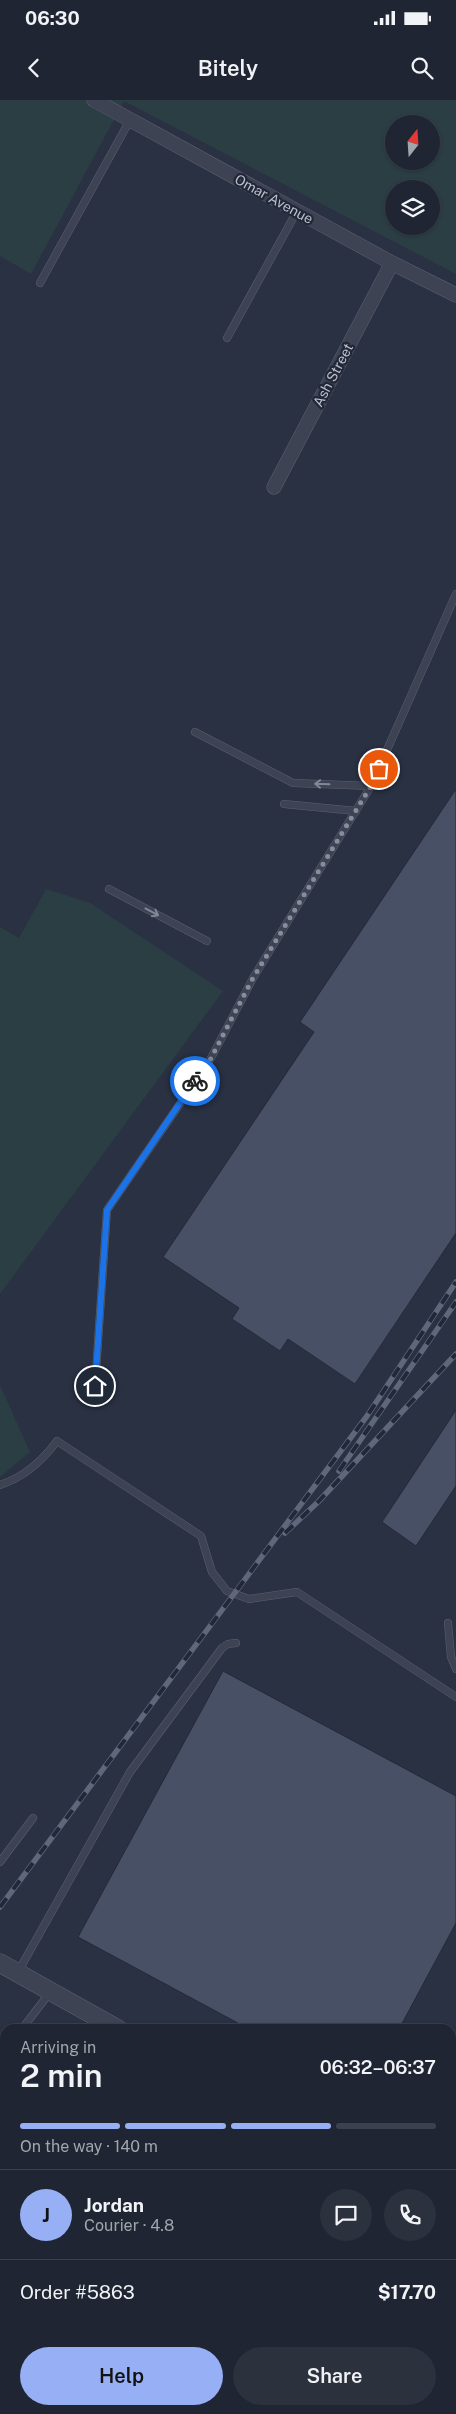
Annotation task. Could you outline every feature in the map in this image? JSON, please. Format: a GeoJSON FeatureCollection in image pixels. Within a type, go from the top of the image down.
{"type":"FeatureCollection","features":[{"type":"Feature","properties":{"kind":"street","name":"Omar Avenue"},"geometry":{"type":"LineString","coordinates":[[94,100],[392,263],[456,295]]}},
{"type":"Feature","properties":{"kind":"street","name":"Ash Street"},"geometry":{"type":"LineString","coordinates":[[274,487],[392,263]]}},
{"type":"Feature","properties":{"kind":"street"},"geometry":{"type":"LineString","coordinates":[[0,1963],[109,2024]]}},
{"type":"Feature","properties":{"kind":"lane"},"geometry":{"type":"LineString","coordinates":[[40,283],[130,120]]}},
{"type":"Feature","properties":{"kind":"lane"},"geometry":{"type":"LineString","coordinates":[[227,338],[297,211]]}},
{"type":"Feature","properties":{"kind":"lane"},"geometry":{"type":"LineString","coordinates":[[95,1386],[107,1210],[210,1060],[253,978],[371,786],[456,594]]}},
{"type":"Feature","properties":{"kind":"lane"},"geometry":{"type":"LineString","coordinates":[[195,732],[293,783],[371,786]]}},
{"type":"Feature","properties":{"kind":"lane"},"geometry":{"type":"LineString","coordinates":[[284,804],[356,811]]}},
{"type":"Feature","properties":{"kind":"lane"},"geometry":{"type":"LineString","coordinates":[[109,889],[208,941]]}},
{"type":"Feature","properties":{"kind":"lane"},"geometry":{"type":"LineString","coordinates":[[0,1485],[32,1467],[48,1453],[57,1440],[201,1536],[212,1572],[227,1591],[250,1599],[297,1592],[456,1697]]}},
{"type":"Feature","properties":{"kind":"lane"},"geometry":{"type":"LineString","coordinates":[[456,1628],[448,1624],[451,1657],[456,1669]]}},
{"type":"Feature","properties":{"kind":"lane"},"geometry":{"type":"LineString","coordinates":[[18,1973],[130,1772],[222,1648],[228,1644],[236,1643]]}},
{"type":"Feature","properties":{"kind":"lane"},"geometry":{"type":"LineString","coordinates":[[0,1862],[33,1818]]}},
{"type":"Feature","properties":{"kind":"lane"},"geometry":{"type":"LineString","coordinates":[[26,2024],[51,1992]]}},
{"type":"Feature","properties":{"kind":"shaded area"},"geometry":{"type":"Polygon","coordinates":[[[0,100],[456,100],[456,274],[124,101],[31,274],[0,256],[0,100]]]}},
{"type":"Feature","properties":{"kind":"shaded area"},"geometry":{"type":"Polygon","coordinates":[[[46,889],[90,903],[223,991],[0,1294],[0,927],[19,938],[46,889]]]}},
{"type":"Feature","properties":{"kind":"shaded area"},"geometry":{"type":"Polygon","coordinates":[[[0,1385],[30,1452],[0,1477],[0,1385]]]}},
{"type":"Feature","properties":{"kind":"building"},"geometry":{"type":"Polygon","coordinates":[[[456,789],[456,1233],[355,1384],[288,1339],[280,1351],[232,1319],[239,1308],[163,1257],[314,1032],[300,1022],[456,789]]]}},
{"type":"Feature","properties":{"kind":"building"},"geometry":{"type":"Polygon","coordinates":[[[456,1410],[456,1486],[416,1546],[382,1522],[456,1410]]]}},
{"type":"Feature","properties":{"kind":"building"},"geometry":{"type":"Polygon","coordinates":[[[223,1671],[456,1796],[456,1923],[402,2024],[240,2024],[78,1937],[223,1671]]]}},
{"type":"Feature","properties":{"kind":"railway"},"geometry":{"type":"LineString","coordinates":[[0,1907],[367,1416],[456,1282]]}},
{"type":"Feature","properties":{"kind":"railway"},"geometry":{"type":"LineString","coordinates":[[339,1471],[456,1302]]}},
{"type":"Feature","properties":{"kind":"railway"},"geometry":{"type":"LineString","coordinates":[[285,1533],[318,1502],[456,1354]]}},
{"type":"Feature","properties":{"kind":"way so far"},"geometry":{"type":"LineString","coordinates":[[195,1081],[210,1060],[253,978],[371,786],[379,769]]}},
{"type":"Feature","properties":{"kind":"route"},"geometry":{"type":"LineString","coordinates":[[95,1386],[107,1210],[195,1081]]}}]}
